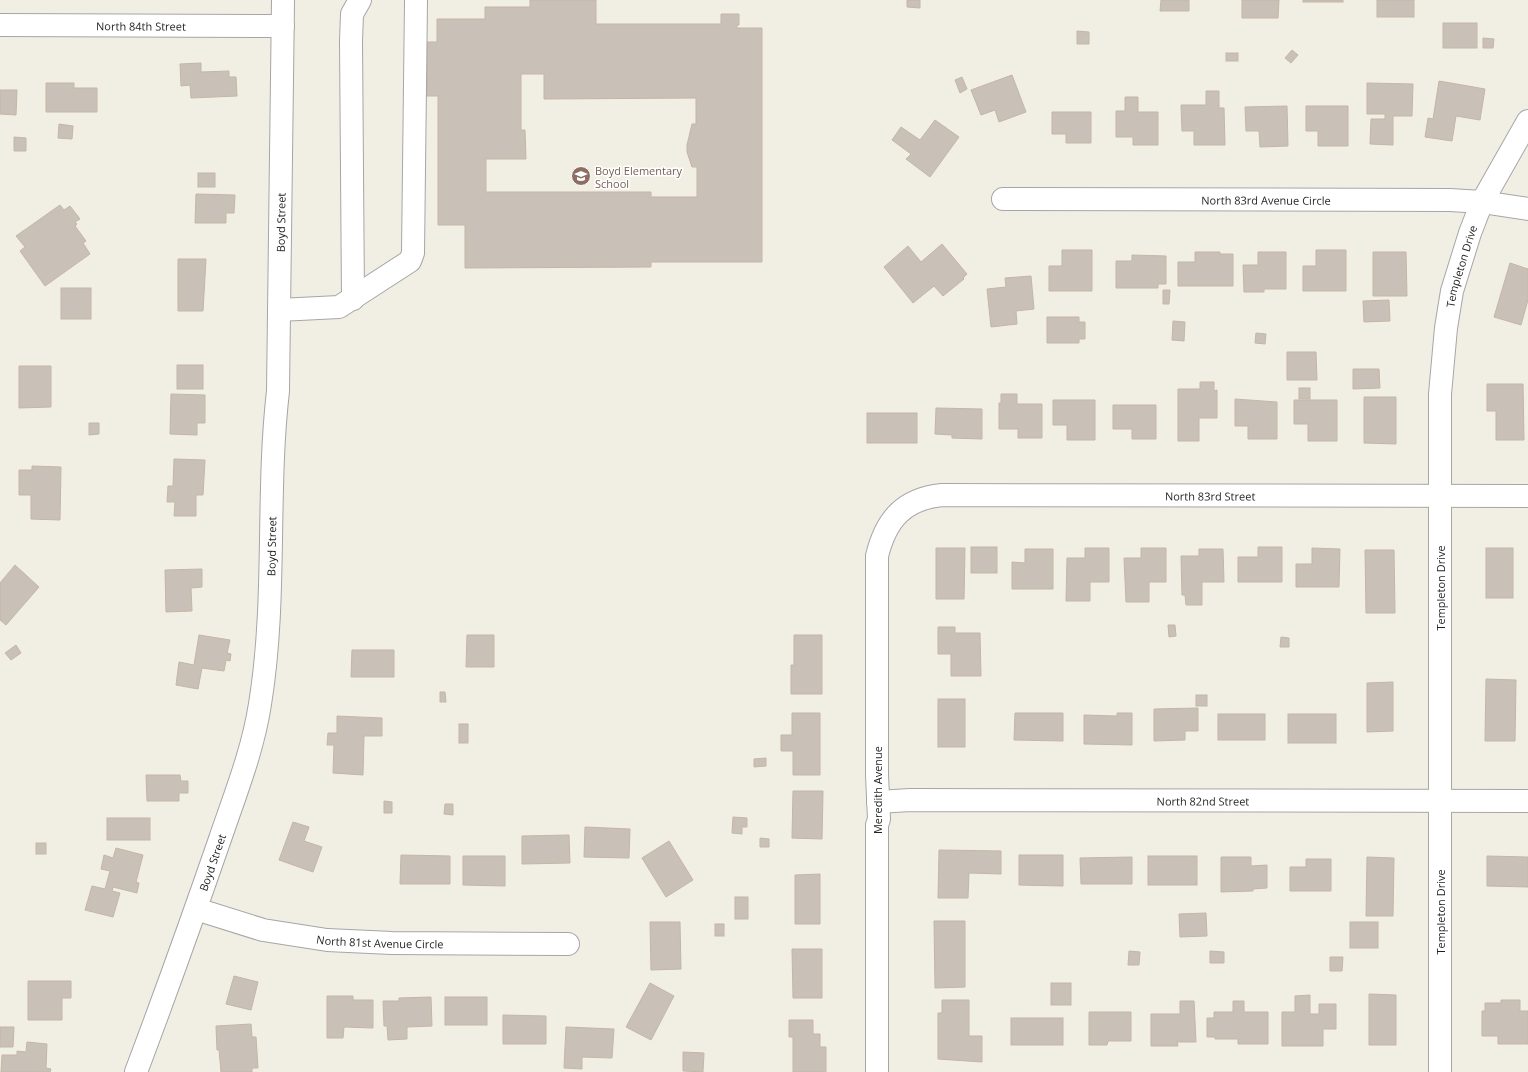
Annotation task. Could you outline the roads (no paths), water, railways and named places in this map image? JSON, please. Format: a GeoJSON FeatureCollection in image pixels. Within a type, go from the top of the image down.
{"type":"FeatureCollection","features":[{"type":"Feature","properties":{"kind":"street","name":"Boyd Street"},"geometry":{"type":"LineString","coordinates":[[136,1072],[196,909],[245,767],[260,707],[268,656],[273,438],[278,391],[283,0]]}},
{"type":"Feature","properties":{"kind":"street"},"geometry":{"type":"LineString","coordinates":[[353,299],[351,35],[352,14],[360,0]]}},
{"type":"Feature","properties":{"kind":"street"},"geometry":{"type":"LineString","coordinates":[[279,310],[340,307],[410,261],[413,253],[416,0]]}},
{"type":"Feature","properties":{"kind":"street","name":"North 84th Street"},"geometry":{"type":"LineString","coordinates":[[0,24],[283,26]]}},
{"type":"Feature","properties":{"kind":"street","name":"Templeton Drive"},"geometry":{"type":"LineString","coordinates":[[1440,1072],[1440,394],[1446,328],[1452,291],[1482,202],[1528,121]]}},
{"type":"Feature","properties":{"kind":"street","name":"North 83rd Avenue Circle"},"geometry":{"type":"LineString","coordinates":[[1003,199],[1450,200],[1482,202],[1528,209]]}},
{"type":"Feature","properties":{"kind":"street","name":"North 83rd Street"},"geometry":{"type":"LineString","coordinates":[[897,514],[913,503],[942,495],[1528,496]]}},
{"type":"Feature","properties":{"kind":"street","name":"Meredith Avenue"},"geometry":{"type":"LineString","coordinates":[[877,1072],[877,556],[881,538],[897,514]]}},
{"type":"Feature","properties":{"kind":"street","name":"North 82nd Street"},"geometry":{"type":"LineString","coordinates":[[878,802],[910,800],[1528,800]]}},
{"type":"Feature","properties":{"kind":"street","name":"North 81st Avenue Circle"},"geometry":{"type":"LineString","coordinates":[[196,909],[263,930],[327,940],[392,943],[568,944]]}},
{"type":"Feature","properties":{"kind":"place","name":"Boyd Elementary School"},"geometry":{"type":"Point","coordinates":[581,176]}}]}
